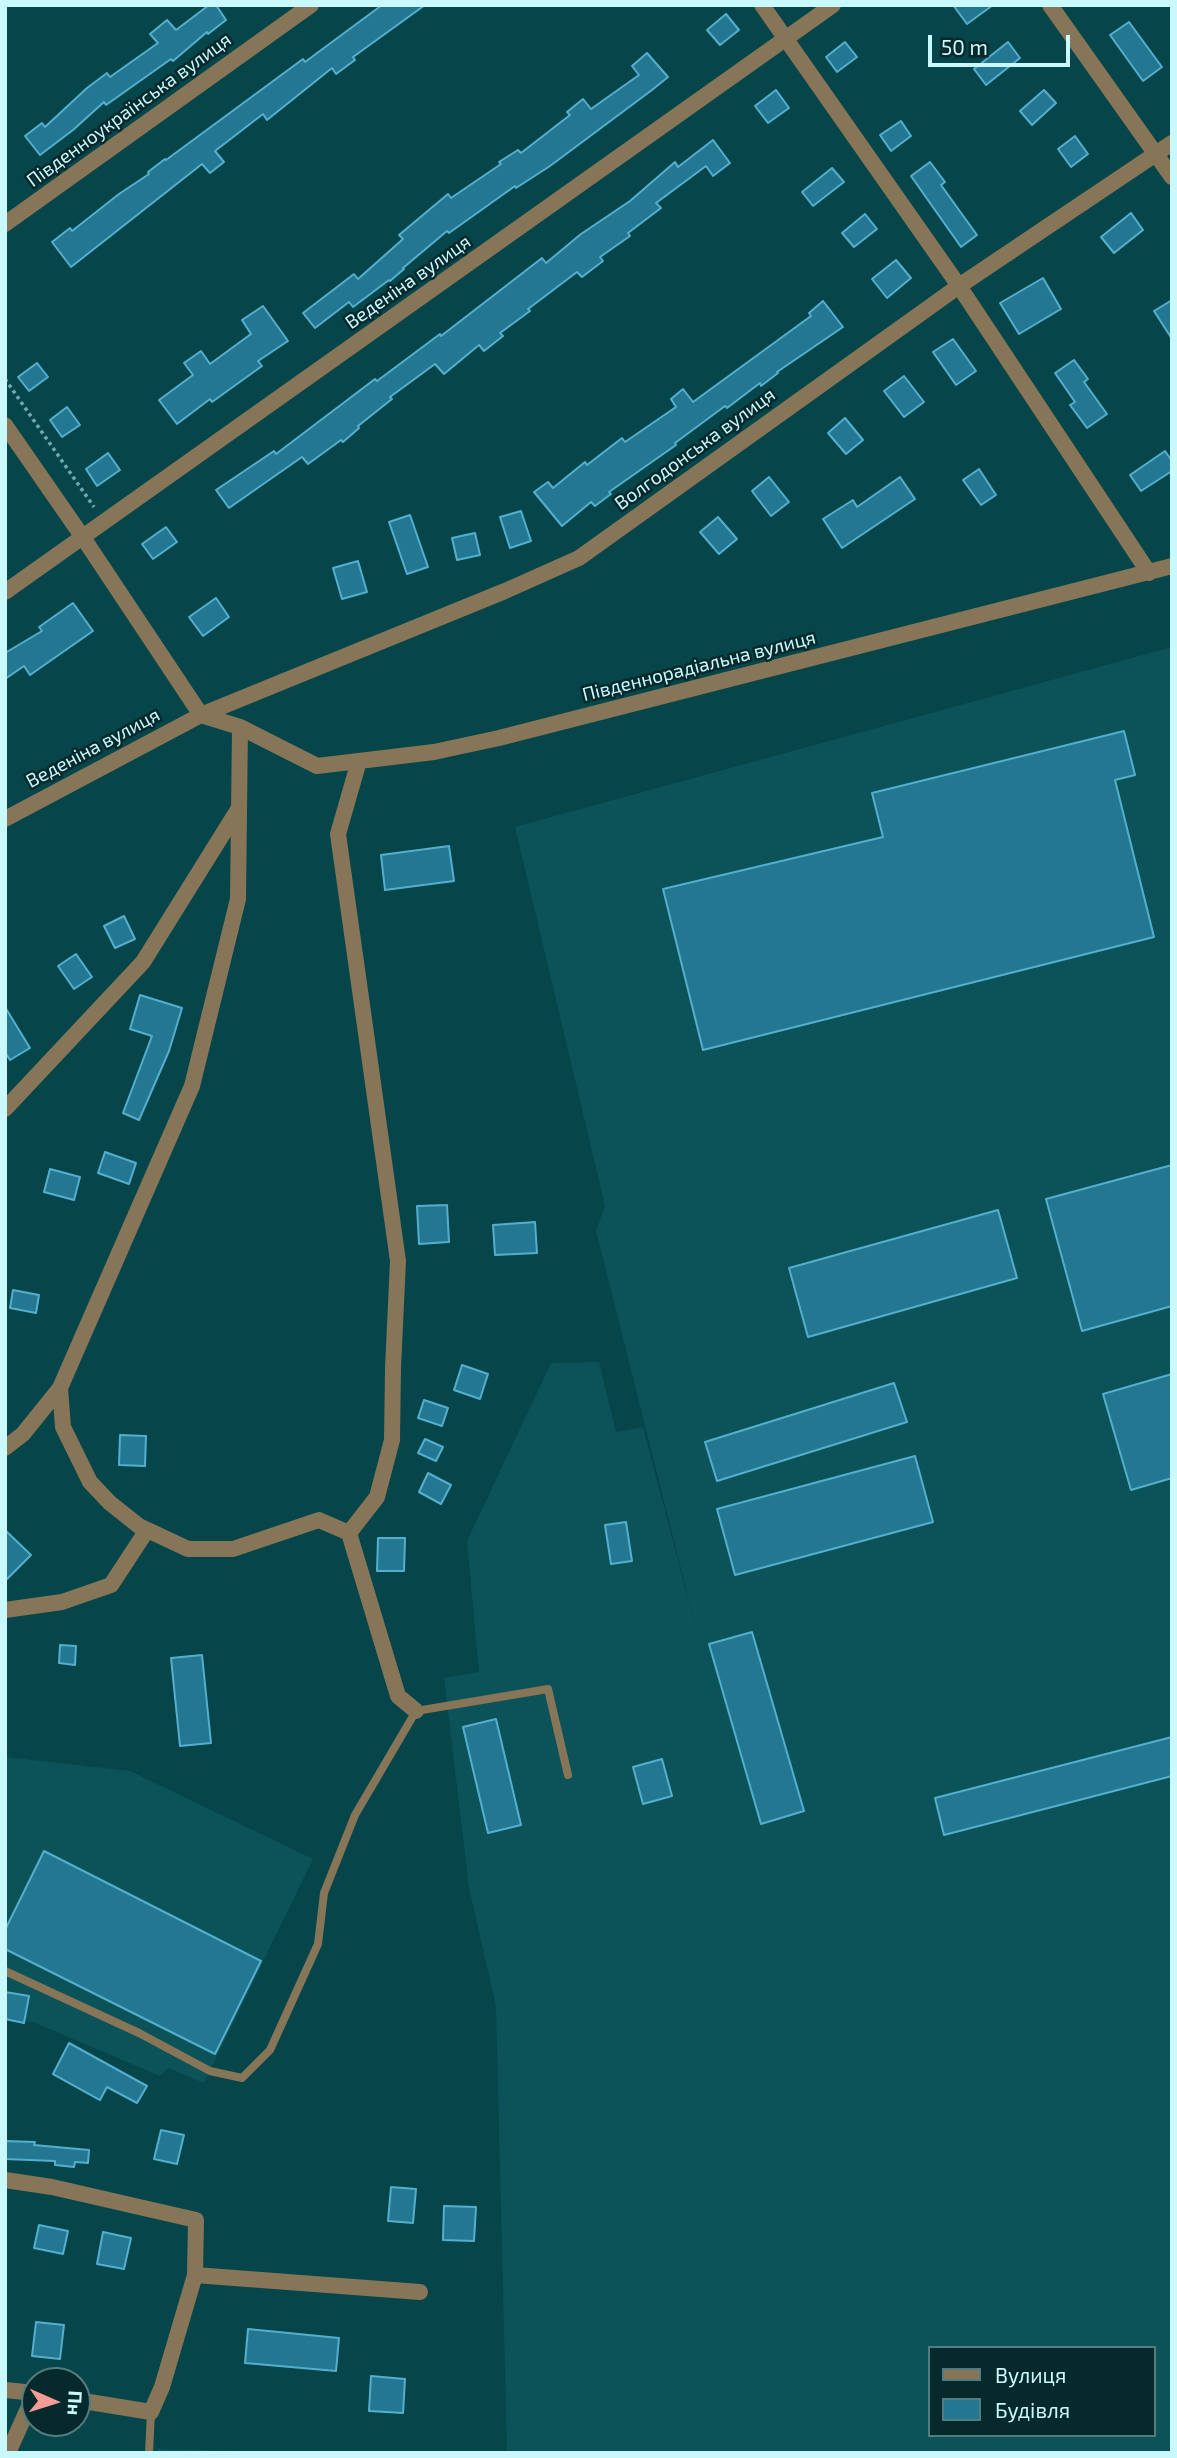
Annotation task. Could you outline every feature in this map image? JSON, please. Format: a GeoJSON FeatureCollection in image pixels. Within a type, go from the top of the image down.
{"type":"FeatureCollection","features":[{"type":"Feature","properties":{"kind":"street","name":"Південноукраїнська вулиця"},"geometry":{"type":"LineString","coordinates":[[5,224],[311,5]]}},
{"type":"Feature","properties":{"kind":"street"},"geometry":{"type":"LineString","coordinates":[[762,5],[959,286],[1149,573]]}},
{"type":"Feature","properties":{"kind":"street","name":"Веденіна вулиця"},"geometry":{"type":"LineString","coordinates":[[5,592],[106,523],[833,5]]}},
{"type":"Feature","properties":{"kind":"street"},"geometry":{"type":"LineString","coordinates":[[1049,5],[1172,177]]}},
{"type":"Feature","properties":{"kind":"street","name":"Волгодонська вулиця"},"geometry":{"type":"LineString","coordinates":[[201,715],[579,558],[959,286],[1172,143]]}},
{"type":"Feature","properties":{"kind":"street"},"geometry":{"type":"LineString","coordinates":[[5,425],[84,538],[201,715]]}},
{"type":"Feature","properties":{"kind":"street","name":"Південнорадіальна вулиця"},"geometry":{"type":"LineString","coordinates":[[201,715],[240,727],[317,766],[434,752],[499,738],[1172,566]]}},
{"type":"Feature","properties":{"kind":"street","name":"Веденіна вулиця"},"geometry":{"type":"LineString","coordinates":[[5,819],[201,715]]}},
{"type":"Feature","properties":{"kind":"street"},"geometry":{"type":"LineString","coordinates":[[5,1448],[23,1434],[61,1388],[192,1086],[238,899],[240,727]]}},
{"type":"Feature","properties":{"kind":"street"},"geometry":{"type":"LineString","coordinates":[[349,1533],[377,1497],[392,1440],[398,1261],[338,834],[359,761]]}},
{"type":"Feature","properties":{"kind":"street"},"geometry":{"type":"LineString","coordinates":[[5,1109],[143,962],[239,808]]}},
{"type":"Feature","properties":{"kind":"street"},"geometry":{"type":"LineString","coordinates":[[61,1388],[62,1427],[90,1482],[110,1503],[147,1530],[188,1549],[233,1549],[319,1520],[349,1533],[398,1696],[416,1711]]}},
{"type":"Feature","properties":{"kind":"street"},"geometry":{"type":"LineString","coordinates":[[5,1610],[62,1602],[111,1585],[147,1530]]}},
{"type":"Feature","properties":{"kind":"street"},"geometry":{"type":"LineString","coordinates":[[5,2180],[196,2220],[195,2275],[162,2387],[151,2412],[91,2402]]}},
{"type":"Feature","properties":{"kind":"street"},"geometry":{"type":"LineString","coordinates":[[195,2275],[420,2292]]}},
{"type":"Feature","properties":{"kind":"street"},"geometry":{"type":"LineString","coordinates":[[8,2453],[21,2424]]}},
{"type":"Feature","properties":{"kind":"lane"},"geometry":{"type":"LineString","coordinates":[[5,1971],[139,2033],[211,2071],[242,2078],[270,2050],[318,1944],[324,1893],[355,1815],[416,1711],[548,1689],[568,1775]]}},
{"type":"Feature","properties":{"kind":"lane"},"geometry":{"type":"LineString","coordinates":[[149,2453],[151,2412]]}},
{"type":"Feature","properties":{"kind":"path"},"geometry":{"type":"LineString","coordinates":[[5,379],[106,523]]}},
{"type":"Feature","properties":{"kind":"shaded area"},"geometry":{"type":"Polygon","coordinates":[[[1172,647],[1172,2453],[507,2453],[496,2006],[469,1888],[444,1678],[479,1672],[467,1541],[551,1363],[599,1362],[616,1432],[643,1427],[700,1644],[596,1231],[605,1206],[515,827],[1172,647]]]}},
{"type":"Feature","properties":{"kind":"shaded area"},"geometry":{"type":"Polygon","coordinates":[[[5,1757],[130,1771],[313,1859],[204,2083],[168,2068],[160,2076],[33,2022],[5,2018],[5,1757]]]}},
{"type":"Feature","properties":{"kind":"shaded area"},"geometry":{"type":"Polygon","coordinates":[[[157,2449],[296,2452],[296,2453],[156,2453],[157,2449]]]}},
{"type":"Feature","properties":{"kind":"building"},"geometry":{"type":"Polygon","coordinates":[[[209,5],[216,5],[226,20],[208,34],[207,32],[173,61],[171,59],[106,105],[104,102],[40,155],[25,136],[42,123],[45,127],[107,73],[110,77],[158,43],[150,34],[167,20],[176,30],[209,5]]]}},
{"type":"Feature","properties":{"kind":"building"},"geometry":{"type":"Polygon","coordinates":[[[382,5],[425,5],[353,57],[355,60],[336,74],[332,68],[267,120],[263,114],[215,151],[224,162],[210,173],[202,164],[71,267],[52,242],[70,228],[72,231],[165,159],[382,5]]]}},
{"type":"Feature","properties":{"kind":"building"},"geometry":{"type":"Polygon","coordinates":[[[953,5],[993,5],[967,24],[953,5]]]}},
{"type":"Feature","properties":{"kind":"building"},"geometry":{"type":"Polygon","coordinates":[[[726,14],[739,30],[720,45],[707,30],[726,14]]]}},
{"type":"Feature","properties":{"kind":"building"},"geometry":{"type":"Polygon","coordinates":[[[1129,22],[1162,67],[1143,81],[1110,35],[1129,22]]]}},
{"type":"Feature","properties":{"kind":"building"},"geometry":{"type":"Polygon","coordinates":[[[845,42],[857,57],[837,72],[826,57],[845,42]]]}},
{"type":"Feature","properties":{"kind":"building"},"geometry":{"type":"Polygon","coordinates":[[[1008,42],[1020,58],[986,85],[974,69],[1008,42]]]}},
{"type":"Feature","properties":{"kind":"building"},"geometry":{"type":"Polygon","coordinates":[[[647,53],[668,77],[652,90],[550,166],[516,188],[515,186],[449,233],[447,231],[390,281],[353,307],[349,302],[315,328],[303,313],[354,274],[358,279],[403,239],[399,235],[448,194],[451,198],[501,164],[499,162],[518,150],[521,153],[570,115],[567,112],[583,99],[591,109],[639,75],[632,66],[647,53]]]}},
{"type":"Feature","properties":{"kind":"building"},"geometry":{"type":"Polygon","coordinates":[[[776,90],[789,108],[768,123],[755,106],[776,90]]]}},
{"type":"Feature","properties":{"kind":"building"},"geometry":{"type":"Polygon","coordinates":[[[1044,90],[1056,103],[1032,125],[1020,111],[1044,90]]]}},
{"type":"Feature","properties":{"kind":"building"},"geometry":{"type":"Polygon","coordinates":[[[901,121],[911,136],[891,151],[880,135],[901,121]]]}},
{"type":"Feature","properties":{"kind":"building"},"geometry":{"type":"Polygon","coordinates":[[[1075,136],[1088,154],[1071,167],[1058,149],[1075,136]]]}},
{"type":"Feature","properties":{"kind":"building"},"geometry":{"type":"Polygon","coordinates":[[[713,140],[730,163],[713,176],[706,166],[656,203],[661,208],[628,233],[630,236],[600,257],[603,261],[582,277],[577,272],[528,309],[530,311],[500,333],[503,336],[484,351],[479,345],[444,374],[435,364],[390,397],[392,399],[358,426],[343,442],[341,440],[308,464],[302,457],[229,508],[216,490],[274,451],[276,454],[375,379],[377,381],[440,334],[441,336],[542,258],[546,263],[581,234],[630,201],[675,162],[678,167],[713,140]]]}},
{"type":"Feature","properties":{"kind":"building"},"geometry":{"type":"Polygon","coordinates":[[[930,162],[945,182],[941,185],[977,235],[961,247],[911,176],[930,162]]]}},
{"type":"Feature","properties":{"kind":"building"},"geometry":{"type":"Polygon","coordinates":[[[832,168],[844,182],[813,206],[802,192],[832,168]]]}},
{"type":"Feature","properties":{"kind":"building"},"geometry":{"type":"Polygon","coordinates":[[[1131,213],[1143,230],[1114,253],[1101,237],[1131,213]]]}},
{"type":"Feature","properties":{"kind":"building"},"geometry":{"type":"Polygon","coordinates":[[[865,214],[877,229],[854,247],[842,233],[865,214]]]}},
{"type":"Feature","properties":{"kind":"building"},"geometry":{"type":"Polygon","coordinates":[[[896,260],[911,278],[887,298],[872,279],[896,260]]]}},
{"type":"Feature","properties":{"kind":"building"},"geometry":{"type":"Polygon","coordinates":[[[1043,278],[1061,309],[1019,334],[1000,303],[1043,278]]]}},
{"type":"Feature","properties":{"kind":"building"},"geometry":{"type":"Polygon","coordinates":[[[1172,300],[1172,339],[1154,311],[1172,300]]]}},
{"type":"Feature","properties":{"kind":"building"},"geometry":{"type":"Polygon","coordinates":[[[823,301],[843,327],[761,386],[760,383],[727,408],[725,406],[675,443],[676,445],[609,492],[611,494],[595,506],[591,502],[562,526],[534,492],[548,482],[553,488],[585,462],[587,465],[622,438],[625,442],[676,407],[671,399],[683,389],[693,402],[811,316],[809,313],[823,301]]]}},
{"type":"Feature","properties":{"kind":"building"},"geometry":{"type":"Polygon","coordinates":[[[263,306],[288,341],[258,361],[262,366],[177,424],[159,400],[193,375],[184,363],[201,351],[210,364],[251,334],[242,320],[263,306]]]}},
{"type":"Feature","properties":{"kind":"building"},"geometry":{"type":"Polygon","coordinates":[[[953,339],[976,371],[956,385],[933,352],[953,339]]]}},
{"type":"Feature","properties":{"kind":"building"},"geometry":{"type":"Polygon","coordinates":[[[1074,360],[1088,379],[1084,382],[1107,414],[1087,428],[1070,405],[1075,402],[1055,373],[1074,360]]]}},
{"type":"Feature","properties":{"kind":"building"},"geometry":{"type":"Polygon","coordinates":[[[37,363],[48,377],[29,391],[18,377],[37,363]]]}},
{"type":"Feature","properties":{"kind":"building"},"geometry":{"type":"Polygon","coordinates":[[[904,376],[924,402],[904,417],[884,391],[904,376]]]}},
{"type":"Feature","properties":{"kind":"building"},"geometry":{"type":"Polygon","coordinates":[[[67,407],[80,425],[62,437],[50,420],[67,407]]]}},
{"type":"Feature","properties":{"kind":"building"},"geometry":{"type":"Polygon","coordinates":[[[845,418],[863,440],[846,454],[828,433],[845,418]]]}},
{"type":"Feature","properties":{"kind":"building"},"geometry":{"type":"Polygon","coordinates":[[[1165,451],[1172,461],[1172,471],[1141,491],[1130,475],[1165,451]]]}},
{"type":"Feature","properties":{"kind":"building"},"geometry":{"type":"Polygon","coordinates":[[[108,453],[120,470],[97,486],[86,469],[108,453]]]}},
{"type":"Feature","properties":{"kind":"building"},"geometry":{"type":"Polygon","coordinates":[[[979,469],[996,495],[981,505],[963,480],[979,469]]]}},
{"type":"Feature","properties":{"kind":"building"},"geometry":{"type":"Polygon","coordinates":[[[769,477],[789,502],[771,516],[752,491],[769,477]]]}},
{"type":"Feature","properties":{"kind":"building"},"geometry":{"type":"Polygon","coordinates":[[[900,477],[915,499],[842,548],[823,519],[853,500],[857,507],[900,477]]]}},
{"type":"Feature","properties":{"kind":"building"},"geometry":{"type":"Polygon","coordinates":[[[521,511],[531,541],[510,548],[500,517],[521,511]]]}},
{"type":"Feature","properties":{"kind":"building"},"geometry":{"type":"Polygon","coordinates":[[[410,515],[428,567],[407,574],[389,522],[410,515]]]}},
{"type":"Feature","properties":{"kind":"building"},"geometry":{"type":"Polygon","coordinates":[[[718,517],[737,539],[719,554],[700,532],[718,517]]]}},
{"type":"Feature","properties":{"kind":"building"},"geometry":{"type":"Polygon","coordinates":[[[166,527],[177,542],[153,559],[142,544],[166,527]]]}},
{"type":"Feature","properties":{"kind":"building"},"geometry":{"type":"Polygon","coordinates":[[[475,533],[480,555],[457,560],[452,538],[475,533]]]}},
{"type":"Feature","properties":{"kind":"building"},"geometry":{"type":"Polygon","coordinates":[[[358,561],[367,592],[342,599],[333,568],[358,561]]]}},
{"type":"Feature","properties":{"kind":"building"},"geometry":{"type":"Polygon","coordinates":[[[216,598],[229,617],[203,636],[189,617],[216,598]]]}},
{"type":"Feature","properties":{"kind":"building"},"geometry":{"type":"Polygon","coordinates":[[[73,603],[93,631],[30,675],[24,666],[5,679],[5,653],[42,631],[39,627],[73,603]]]}},
{"type":"Feature","properties":{"kind":"building"},"geometry":{"type":"Polygon","coordinates":[[[1124,731],[1135,775],[1115,780],[1154,937],[703,1050],[663,889],[883,837],[872,793],[1124,731]]]}},
{"type":"Feature","properties":{"kind":"building"},"geometry":{"type":"Polygon","coordinates":[[[449,846],[454,881],[385,890],[381,855],[449,846]]]}},
{"type":"Feature","properties":{"kind":"building"},"geometry":{"type":"Polygon","coordinates":[[[124,916],[135,939],[115,948],[104,926],[124,916]]]}},
{"type":"Feature","properties":{"kind":"building"},"geometry":{"type":"Polygon","coordinates":[[[76,954],[92,977],[74,989],[58,966],[76,954]]]}},
{"type":"Feature","properties":{"kind":"building"},"geometry":{"type":"Polygon","coordinates":[[[140,995],[182,1008],[169,1051],[139,1120],[123,1113],[152,1036],[130,1029],[140,995]]]}},
{"type":"Feature","properties":{"kind":"building"},"geometry":{"type":"Polygon","coordinates":[[[5,1007],[30,1048],[10,1060],[5,1052],[5,1007]]]}},
{"type":"Feature","properties":{"kind":"building"},"geometry":{"type":"Polygon","coordinates":[[[105,1152],[136,1163],[129,1184],[98,1173],[105,1152]]]}},
{"type":"Feature","properties":{"kind":"building"},"geometry":{"type":"Polygon","coordinates":[[[1172,1165],[1172,1306],[1082,1331],[1046,1199],[1172,1165]]]}},
{"type":"Feature","properties":{"kind":"building"},"geometry":{"type":"Polygon","coordinates":[[[50,1169],[80,1177],[74,1200],[44,1192],[50,1169]]]}},
{"type":"Feature","properties":{"kind":"building"},"geometry":{"type":"Polygon","coordinates":[[[447,1205],[449,1242],[419,1244],[417,1206],[447,1205]]]}},
{"type":"Feature","properties":{"kind":"building"},"geometry":{"type":"Polygon","coordinates":[[[998,1210],[1017,1278],[808,1337],[789,1268],[998,1210]]]}},
{"type":"Feature","properties":{"kind":"building"},"geometry":{"type":"Polygon","coordinates":[[[535,1222],[537,1253],[495,1255],[493,1225],[535,1222]]]}},
{"type":"Feature","properties":{"kind":"building"},"geometry":{"type":"Polygon","coordinates":[[[13,1290],[39,1295],[36,1313],[10,1308],[13,1290]]]}},
{"type":"Feature","properties":{"kind":"building"},"geometry":{"type":"Polygon","coordinates":[[[462,1365],[488,1374],[480,1399],[454,1390],[462,1365]]]}},
{"type":"Feature","properties":{"kind":"building"},"geometry":{"type":"Polygon","coordinates":[[[1172,1374],[1172,1478],[1131,1490],[1103,1394],[1172,1374]]]}},
{"type":"Feature","properties":{"kind":"building"},"geometry":{"type":"Polygon","coordinates":[[[894,1383],[907,1422],[717,1481],[705,1442],[894,1383]]]}},
{"type":"Feature","properties":{"kind":"building"},"geometry":{"type":"Polygon","coordinates":[[[424,1400],[448,1408],[442,1426],[418,1418],[424,1400]]]}},
{"type":"Feature","properties":{"kind":"building"},"geometry":{"type":"Polygon","coordinates":[[[120,1435],[146,1436],[145,1466],[119,1465],[120,1435]]]}},
{"type":"Feature","properties":{"kind":"building"},"geometry":{"type":"Polygon","coordinates":[[[425,1439],[443,1447],[436,1461],[418,1453],[425,1439]]]}},
{"type":"Feature","properties":{"kind":"building"},"geometry":{"type":"Polygon","coordinates":[[[915,1456],[933,1522],[735,1575],[717,1509],[915,1456]]]}},
{"type":"Feature","properties":{"kind":"building"},"geometry":{"type":"Polygon","coordinates":[[[428,1473],[451,1485],[441,1504],[419,1492],[428,1473]]]}},
{"type":"Feature","properties":{"kind":"building"},"geometry":{"type":"Polygon","coordinates":[[[626,1522],[632,1561],[611,1564],[605,1525],[626,1522]]]}},
{"type":"Feature","properties":{"kind":"building"},"geometry":{"type":"Polygon","coordinates":[[[5,1530],[31,1555],[5,1581],[5,1530]]]}},
{"type":"Feature","properties":{"kind":"building"},"geometry":{"type":"Polygon","coordinates":[[[378,1538],[405,1538],[404,1571],[377,1571],[378,1538]]]}},
{"type":"Feature","properties":{"kind":"building"},"geometry":{"type":"Polygon","coordinates":[[[752,1632],[804,1811],[761,1824],[709,1644],[752,1632]]]}},
{"type":"Feature","properties":{"kind":"building"},"geometry":{"type":"Polygon","coordinates":[[[60,1645],[76,1646],[75,1665],[59,1663],[60,1645]]]}},
{"type":"Feature","properties":{"kind":"building"},"geometry":{"type":"Polygon","coordinates":[[[202,1655],[211,1743],[180,1746],[171,1658],[202,1655]]]}},
{"type":"Feature","properties":{"kind":"building"},"geometry":{"type":"Polygon","coordinates":[[[496,1719],[521,1825],[488,1833],[463,1727],[496,1719]]]}},
{"type":"Feature","properties":{"kind":"building"},"geometry":{"type":"Polygon","coordinates":[[[1172,1737],[1172,1776],[944,1835],[935,1798],[1172,1737]]]}},
{"type":"Feature","properties":{"kind":"building"},"geometry":{"type":"Polygon","coordinates":[[[662,1759],[672,1796],[643,1804],[633,1767],[662,1759]]]}},
{"type":"Feature","properties":{"kind":"building"},"geometry":{"type":"Polygon","coordinates":[[[44,1851],[261,1961],[215,2054],[5,1949],[5,1930],[44,1851]]]}},
{"type":"Feature","properties":{"kind":"building"},"geometry":{"type":"Polygon","coordinates":[[[5,1992],[29,1996],[24,2023],[5,2019],[5,1992]]]}},
{"type":"Feature","properties":{"kind":"building"},"geometry":{"type":"Polygon","coordinates":[[[69,2043],[147,2086],[137,2103],[107,2087],[100,2100],[53,2074],[69,2043]]]}},
{"type":"Feature","properties":{"kind":"building"},"geometry":{"type":"Polygon","coordinates":[[[161,2130],[184,2135],[177,2164],[154,2159],[161,2130]]]}},
{"type":"Feature","properties":{"kind":"building"},"geometry":{"type":"Polygon","coordinates":[[[5,2141],[35,2142],[34,2145],[89,2150],[88,2163],[75,2162],[74,2167],[55,2165],[55,2161],[5,2159],[5,2141]]]}},
{"type":"Feature","properties":{"kind":"building"},"geometry":{"type":"Polygon","coordinates":[[[391,2187],[416,2189],[413,2223],[388,2221],[391,2187]]]}},
{"type":"Feature","properties":{"kind":"building"},"geometry":{"type":"Polygon","coordinates":[[[444,2206],[476,2207],[474,2241],[443,2240],[444,2206]]]}},
{"type":"Feature","properties":{"kind":"building"},"geometry":{"type":"Polygon","coordinates":[[[39,2225],[68,2231],[63,2254],[34,2248],[39,2225]]]}},
{"type":"Feature","properties":{"kind":"building"},"geometry":{"type":"Polygon","coordinates":[[[103,2232],[131,2238],[124,2269],[97,2264],[103,2232]]]}},
{"type":"Feature","properties":{"kind":"building"},"geometry":{"type":"Polygon","coordinates":[[[36,2322],[64,2325],[60,2359],[32,2356],[36,2322]]]}},
{"type":"Feature","properties":{"kind":"building"},"geometry":{"type":"Polygon","coordinates":[[[248,2329],[339,2338],[336,2371],[245,2363],[248,2329]]]}},
{"type":"Feature","properties":{"kind":"building"},"geometry":{"type":"Polygon","coordinates":[[[371,2376],[405,2379],[403,2413],[369,2411],[371,2376]]]}}]}
